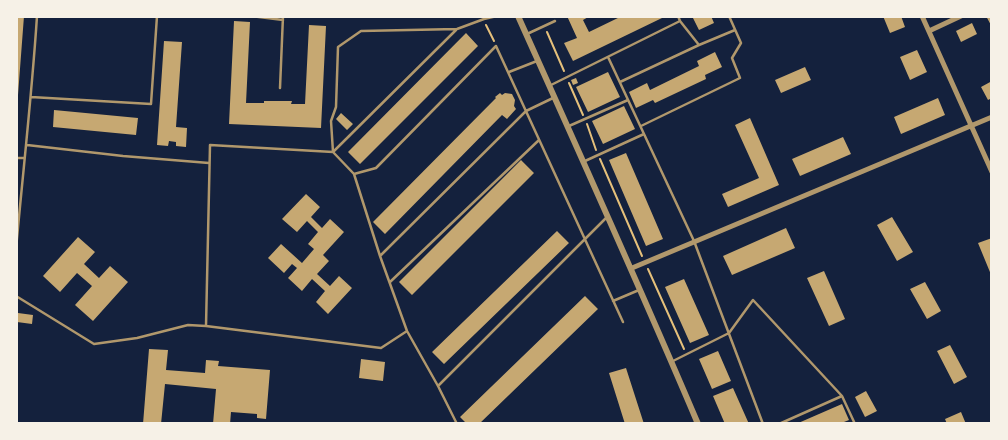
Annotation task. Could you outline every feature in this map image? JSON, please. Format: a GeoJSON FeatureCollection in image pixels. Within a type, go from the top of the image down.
{"type":"FeatureCollection","features":[{"type":"Feature","properties":{"kind":"street"},"geometry":{"type":"LineString","coordinates":[[518,16],[632,268],[698,424]]}},
{"type":"Feature","properties":{"kind":"street"},"geometry":{"type":"LineString","coordinates":[[922,16],[992,172]]}},
{"type":"Feature","properties":{"kind":"street"},"geometry":{"type":"LineString","coordinates":[[929,31],[960,16]]}},
{"type":"Feature","properties":{"kind":"street"},"geometry":{"type":"LineString","coordinates":[[632,268],[992,117]]}},
{"type":"Feature","properties":{"kind":"lane"},"geometry":{"type":"LineString","coordinates":[[16,249],[38,16]]}},
{"type":"Feature","properties":{"kind":"lane"},"geometry":{"type":"LineString","coordinates":[[31,97],[151,104],[157,16]]}},
{"type":"Feature","properties":{"kind":"lane"},"geometry":{"type":"LineString","coordinates":[[250,16],[283,18],[280,88]]}},
{"type":"Feature","properties":{"kind":"lane"},"geometry":{"type":"LineString","coordinates":[[457,424],[407,331],[380,256],[354,174],[334,152],[331,121],[336,107],[338,47],[361,31],[456,29],[497,16]]}},
{"type":"Feature","properties":{"kind":"lane"},"geometry":{"type":"LineString","coordinates":[[678,16],[699,45]]}},
{"type":"Feature","properties":{"kind":"lane"},"geometry":{"type":"LineString","coordinates":[[641,126],[740,78],[732,58],[741,43],[729,16]]}},
{"type":"Feature","properties":{"kind":"lane"},"geometry":{"type":"LineString","coordinates":[[527,35],[555,21]]}},
{"type":"Feature","properties":{"kind":"lane"},"geometry":{"type":"LineString","coordinates":[[549,86],[680,21]]}},
{"type":"Feature","properties":{"kind":"lane"},"geometry":{"type":"LineString","coordinates":[[206,326],[210,145],[334,152],[456,29]]}},
{"type":"Feature","properties":{"kind":"lane"},"geometry":{"type":"LineString","coordinates":[[620,82],[735,30]]}},
{"type":"Feature","properties":{"kind":"lane"},"geometry":{"type":"LineString","coordinates":[[354,174],[376,168],[496,46],[623,322]]}},
{"type":"Feature","properties":{"kind":"lane"},"geometry":{"type":"LineString","coordinates":[[608,57],[694,241],[762,424]]}},
{"type":"Feature","properties":{"kind":"lane"},"geometry":{"type":"LineString","coordinates":[[509,72],[538,61]]}},
{"type":"Feature","properties":{"kind":"lane"},"geometry":{"type":"LineString","coordinates":[[380,256],[526,111],[554,97]]}},
{"type":"Feature","properties":{"kind":"lane"},"geometry":{"type":"LineString","coordinates":[[568,127],[628,100]]}},
{"type":"Feature","properties":{"kind":"lane"},"geometry":{"type":"LineString","coordinates":[[583,162],[644,134]]}},
{"type":"Feature","properties":{"kind":"lane"},"geometry":{"type":"LineString","coordinates":[[390,282],[540,140]]}},
{"type":"Feature","properties":{"kind":"lane"},"geometry":{"type":"LineString","coordinates":[[27,145],[113,155],[210,163]]}},
{"type":"Feature","properties":{"kind":"lane"},"geometry":{"type":"LineString","coordinates":[[16,158],[24,158]]}},
{"type":"Feature","properties":{"kind":"lane"},"geometry":{"type":"LineString","coordinates":[[438,386],[608,217]]}},
{"type":"Feature","properties":{"kind":"lane"},"geometry":{"type":"LineString","coordinates":[[613,301],[641,289]]}},
{"type":"Feature","properties":{"kind":"lane"},"geometry":{"type":"LineString","coordinates":[[16,296],[94,344],[137,338],[188,325],[380,348],[407,331]]}},
{"type":"Feature","properties":{"kind":"lane"},"geometry":{"type":"LineString","coordinates":[[672,362],[729,333],[752,300],[842,396],[855,424]]}},
{"type":"Feature","properties":{"kind":"lane"},"geometry":{"type":"LineString","coordinates":[[779,424],[842,396]]}},
{"type":"Feature","properties":{"kind":"path"},"geometry":{"type":"LineString","coordinates":[[484,20],[496,46]]}},
{"type":"Feature","properties":{"kind":"path"},"geometry":{"type":"LineString","coordinates":[[544,26],[645,263],[687,354]]}},
{"type":"Feature","properties":{"kind":"building"},"geometry":{"type":"Polygon","coordinates":[[[16,16],[24,16],[18,95],[16,95],[16,16]]]}},
{"type":"Feature","properties":{"kind":"building"},"geometry":{"type":"Polygon","coordinates":[[[567,16],[590,16],[583,20],[589,32],[622,16],[661,16],[662,18],[573,61],[564,43],[577,38],[567,16]]]}},
{"type":"Feature","properties":{"kind":"building"},"geometry":{"type":"Polygon","coordinates":[[[692,16],[711,16],[714,23],[699,30],[692,16]]]}},
{"type":"Feature","properties":{"kind":"building"},"geometry":{"type":"Polygon","coordinates":[[[883,16],[901,16],[905,27],[890,33],[883,16]]]}},
{"type":"Feature","properties":{"kind":"building"},"geometry":{"type":"Polygon","coordinates":[[[986,16],[992,16],[992,27],[986,16]]]}},
{"type":"Feature","properties":{"kind":"building"},"geometry":{"type":"Polygon","coordinates":[[[234,21],[250,22],[246,103],[292,101],[291,104],[305,104],[309,25],[326,26],[321,128],[229,124],[234,21]]]}},
{"type":"Feature","properties":{"kind":"building"},"geometry":{"type":"Polygon","coordinates":[[[972,23],[977,34],[961,42],[956,31],[972,23]]]}},
{"type":"Feature","properties":{"kind":"building"},"geometry":{"type":"Polygon","coordinates":[[[466,33],[478,46],[360,164],[348,152],[466,33]]]}},
{"type":"Feature","properties":{"kind":"building"},"geometry":{"type":"Polygon","coordinates":[[[164,41],[182,42],[176,127],[187,128],[186,147],[176,146],[176,142],[169,141],[168,146],[157,145],[164,41]]]}},
{"type":"Feature","properties":{"kind":"building"},"geometry":{"type":"Polygon","coordinates":[[[917,50],[927,72],[910,80],[900,57],[917,50]]]}},
{"type":"Feature","properties":{"kind":"building"},"geometry":{"type":"Polygon","coordinates":[[[715,52],[722,67],[705,75],[706,79],[655,103],[653,100],[636,108],[629,92],[647,83],[650,90],[699,66],[697,61],[715,52]]]}},
{"type":"Feature","properties":{"kind":"building"},"geometry":{"type":"Polygon","coordinates":[[[805,67],[811,80],[781,93],[775,80],[805,67]]]}},
{"type":"Feature","properties":{"kind":"building"},"geometry":{"type":"Polygon","coordinates":[[[608,72],[620,97],[588,112],[576,87],[608,72]]]}},
{"type":"Feature","properties":{"kind":"building"},"geometry":{"type":"Polygon","coordinates":[[[576,78],[578,83],[573,85],[571,80],[576,78]]]}},
{"type":"Feature","properties":{"kind":"building"},"geometry":{"type":"Polygon","coordinates":[[[992,81],[992,98],[988,100],[981,87],[992,81]]]}},
{"type":"Feature","properties":{"kind":"building"},"geometry":{"type":"Polygon","coordinates":[[[500,93],[502,95],[505,93],[512,94],[516,109],[507,119],[502,115],[385,234],[373,222],[500,93]]]}},
{"type":"Feature","properties":{"kind":"building"},"geometry":{"type":"Polygon","coordinates":[[[938,98],[945,115],[901,134],[894,117],[938,98]]]}},
{"type":"Feature","properties":{"kind":"building"},"geometry":{"type":"Polygon","coordinates":[[[624,106],[635,129],[603,144],[592,121],[624,106]]]}},
{"type":"Feature","properties":{"kind":"building"},"geometry":{"type":"Polygon","coordinates":[[[54,110],[138,118],[136,135],[53,127],[54,110]]]}},
{"type":"Feature","properties":{"kind":"building"},"geometry":{"type":"Polygon","coordinates":[[[341,113],[353,124],[347,130],[336,119],[341,113]]]}},
{"type":"Feature","properties":{"kind":"building"},"geometry":{"type":"Polygon","coordinates":[[[750,118],[779,185],[728,207],[722,194],[759,178],[735,125],[750,118]]]}},
{"type":"Feature","properties":{"kind":"building"},"geometry":{"type":"Polygon","coordinates":[[[843,137],[851,154],[800,176],[792,159],[843,137]]]}},
{"type":"Feature","properties":{"kind":"building"},"geometry":{"type":"Polygon","coordinates":[[[626,153],[663,239],[646,246],[609,160],[626,153]]]}},
{"type":"Feature","properties":{"kind":"building"},"geometry":{"type":"Polygon","coordinates":[[[521,160],[534,173],[412,295],[399,282],[521,160]]]}},
{"type":"Feature","properties":{"kind":"building"},"geometry":{"type":"Polygon","coordinates":[[[306,194],[320,207],[311,217],[322,228],[330,219],[344,232],[323,255],[329,261],[317,274],[330,286],[339,276],[352,288],[328,314],[316,302],[325,291],[312,279],[302,291],[288,278],[297,268],[292,264],[284,273],[268,258],[281,244],[302,263],[314,249],[308,244],[318,232],[307,221],[297,232],[282,219],[306,194]]]}},
{"type":"Feature","properties":{"kind":"building"},"geometry":{"type":"Polygon","coordinates":[[[892,217],[913,252],[897,261],[877,225],[892,217]]]}},
{"type":"Feature","properties":{"kind":"building"},"geometry":{"type":"Polygon","coordinates":[[[786,228],[795,248],[732,275],[723,256],[786,228]]]}},
{"type":"Feature","properties":{"kind":"building"},"geometry":{"type":"Polygon","coordinates":[[[557,231],[569,243],[444,364],[432,352],[557,231]]]}},
{"type":"Feature","properties":{"kind":"building"},"geometry":{"type":"Polygon","coordinates":[[[78,237],[95,252],[84,264],[99,278],[110,266],[128,282],[93,321],[75,305],[92,286],[77,273],[60,292],[43,276],[78,237]]]}},
{"type":"Feature","properties":{"kind":"building"},"geometry":{"type":"Polygon","coordinates":[[[992,238],[992,277],[978,243],[992,238]]]}},
{"type":"Feature","properties":{"kind":"building"},"geometry":{"type":"Polygon","coordinates":[[[824,271],[845,319],[829,326],[807,278],[824,271]]]}},
{"type":"Feature","properties":{"kind":"building"},"geometry":{"type":"Polygon","coordinates":[[[684,279],[709,335],[690,343],[665,287],[684,279]]]}},
{"type":"Feature","properties":{"kind":"building"},"geometry":{"type":"Polygon","coordinates":[[[925,282],[941,311],[927,319],[910,289],[925,282]]]}},
{"type":"Feature","properties":{"kind":"building"},"geometry":{"type":"Polygon","coordinates":[[[585,296],[598,309],[479,424],[467,424],[460,417],[585,296]]]}},
{"type":"Feature","properties":{"kind":"building"},"geometry":{"type":"Polygon","coordinates":[[[18,313],[33,315],[32,324],[17,322],[18,313]]]}},
{"type":"Feature","properties":{"kind":"building"},"geometry":{"type":"Polygon","coordinates":[[[950,345],[967,377],[954,384],[937,351],[950,345]]]}},
{"type":"Feature","properties":{"kind":"building"},"geometry":{"type":"Polygon","coordinates":[[[149,349],[168,350],[166,370],[205,373],[206,360],[219,361],[218,366],[270,370],[266,419],[257,418],[257,414],[231,412],[230,424],[213,424],[216,389],[165,384],[161,424],[143,424],[149,349]]]}},
{"type":"Feature","properties":{"kind":"building"},"geometry":{"type":"Polygon","coordinates":[[[718,351],[731,381],[712,389],[699,359],[718,351]]]}},
{"type":"Feature","properties":{"kind":"building"},"geometry":{"type":"Polygon","coordinates":[[[361,359],[385,362],[383,381],[359,378],[361,359]]]}},
{"type":"Feature","properties":{"kind":"building"},"geometry":{"type":"Polygon","coordinates":[[[626,368],[644,424],[625,424],[609,373],[626,368]]]}},
{"type":"Feature","properties":{"kind":"building"},"geometry":{"type":"Polygon","coordinates":[[[733,388],[749,424],[725,424],[713,396],[733,388]]]}},
{"type":"Feature","properties":{"kind":"building"},"geometry":{"type":"Polygon","coordinates":[[[866,391],[877,411],[865,417],[855,397],[866,391]]]}},
{"type":"Feature","properties":{"kind":"building"},"geometry":{"type":"Polygon","coordinates":[[[842,404],[849,420],[839,424],[796,424],[842,404]]]}},
{"type":"Feature","properties":{"kind":"building"},"geometry":{"type":"Polygon","coordinates":[[[961,412],[966,424],[947,424],[945,419],[961,412]]]}}]}
